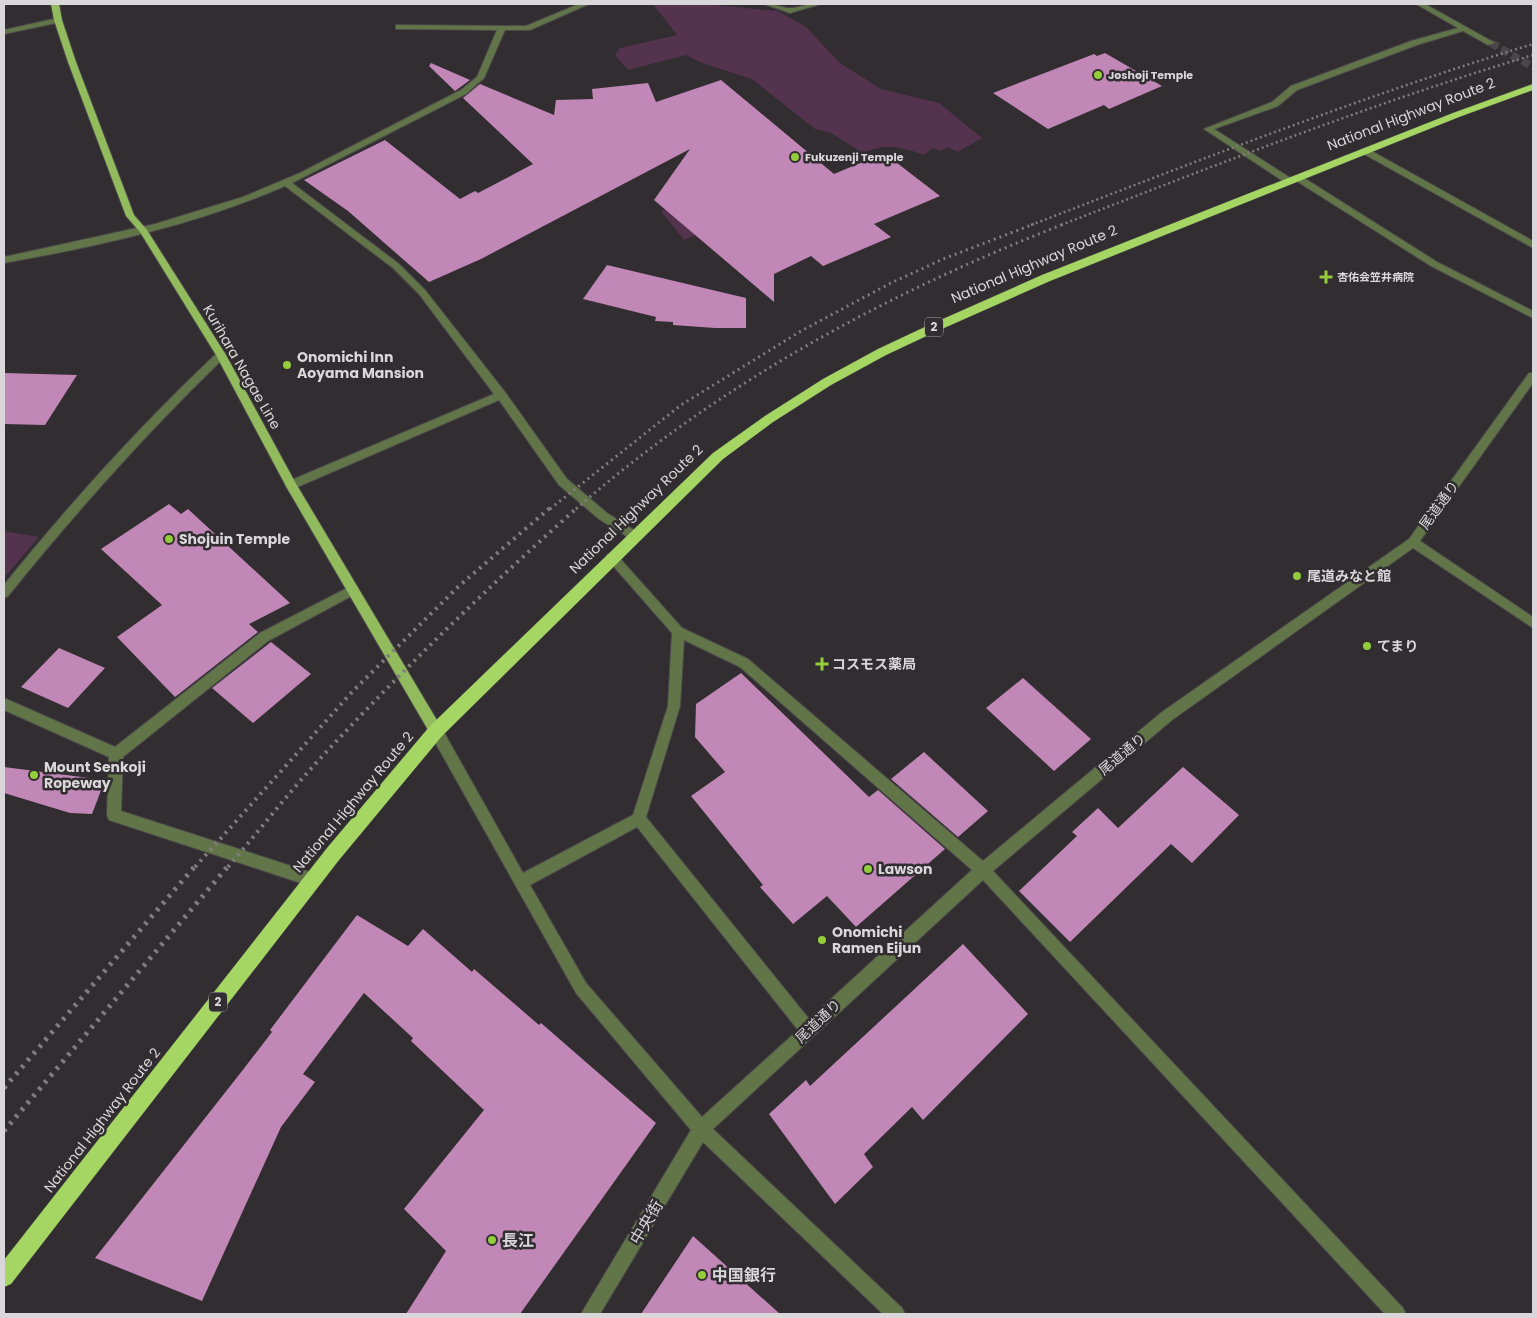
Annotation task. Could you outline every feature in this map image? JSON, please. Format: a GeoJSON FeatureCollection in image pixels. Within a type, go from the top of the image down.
{"type":"FeatureCollection","features":[{"type":"Feature","properties":{"kind":"highway","name":"National Highway Route 2"},"geometry":{"type":"LineString","coordinates":[[4,1277],[313,880],[436,731],[612,557],[718,456],[769,419],[827,382],[874,356],[990,302],[1456,114],[1533,87]]}},
{"type":"Feature","properties":{"kind":"main road","name":"Kurihara Nagae Line"},"geometry":{"type":"LineString","coordinates":[[55,4],[58,20],[130,216],[143,230],[220,355],[291,486],[436,731]]}},
{"type":"Feature","properties":{"kind":"street"},"geometry":{"type":"LineString","coordinates":[[399,27],[528,28],[584,4]]}},
{"type":"Feature","properties":{"kind":"street"},"geometry":{"type":"LineString","coordinates":[[768,4],[790,11],[817,4]]}},
{"type":"Feature","properties":{"kind":"street"},"geometry":{"type":"LineString","coordinates":[[1420,4],[1492,43]]}},
{"type":"Feature","properties":{"kind":"street"},"geometry":{"type":"LineString","coordinates":[[4,32],[58,20]]}},
{"type":"Feature","properties":{"kind":"street"},"geometry":{"type":"LineString","coordinates":[[4,260],[143,230],[245,200],[286,183],[448,100],[476,83],[483,72],[502,28]]}},
{"type":"Feature","properties":{"kind":"street"},"geometry":{"type":"LineString","coordinates":[[1465,28],[1414,42],[1294,88],[1275,104],[1208,129],[1434,264],[1533,315]]}},
{"type":"Feature","properties":{"kind":"street"},"geometry":{"type":"LineString","coordinates":[[1365,151],[1533,245]]}},
{"type":"Feature","properties":{"kind":"street"},"geometry":{"type":"LineString","coordinates":[[286,183],[396,266],[422,292],[563,482],[604,516],[635,536]]}},
{"type":"Feature","properties":{"kind":"street"},"geometry":{"type":"LineString","coordinates":[[4,593],[41,546],[171,402],[220,355]]}},
{"type":"Feature","properties":{"kind":"street","name":"尾道通り"},"geometry":{"type":"LineString","coordinates":[[700,1130],[983,870],[1167,716],[1413,542],[1533,376]]}},
{"type":"Feature","properties":{"kind":"street"},"geometry":{"type":"LineString","coordinates":[[291,486],[501,396]]}},
{"type":"Feature","properties":{"kind":"street"},"geometry":{"type":"LineString","coordinates":[[1413,542],[1533,623]]}},
{"type":"Feature","properties":{"kind":"street"},"geometry":{"type":"LineString","coordinates":[[612,557],[678,632],[744,663],[983,870],[1397,1314]]}},
{"type":"Feature","properties":{"kind":"street"},"geometry":{"type":"LineString","coordinates":[[313,880],[114,815],[116,754],[264,637],[353,590]]}},
{"type":"Feature","properties":{"kind":"street"},"geometry":{"type":"LineString","coordinates":[[520,882],[639,819],[674,706],[678,632]]}},
{"type":"Feature","properties":{"kind":"street"},"geometry":{"type":"LineString","coordinates":[[4,704],[116,754]]}},
{"type":"Feature","properties":{"kind":"street"},"geometry":{"type":"LineString","coordinates":[[436,731],[581,988],[700,1130],[896,1314]]}},
{"type":"Feature","properties":{"kind":"street"},"geometry":{"type":"LineString","coordinates":[[639,819],[808,1030]]}},
{"type":"Feature","properties":{"kind":"street","name":"中央街"},"geometry":{"type":"LineString","coordinates":[[590,1314],[700,1130]]}},
{"type":"Feature","properties":{"kind":"shaded area"},"geometry":{"type":"Polygon","coordinates":[[[653,4],[704,4],[778,11],[806,27],[840,63],[881,89],[939,103],[982,138],[958,152],[947,147],[941,151],[933,148],[924,155],[901,148],[887,147],[863,153],[831,133],[815,129],[752,79],[702,63],[686,55],[628,70],[615,55],[620,48],[677,35],[653,4]]]}},
{"type":"Feature","properties":{"kind":"shaded area"},"geometry":{"type":"Polygon","coordinates":[[[692,197],[722,224],[684,240],[661,211],[692,197]]]}},
{"type":"Feature","properties":{"kind":"shaded area"},"geometry":{"type":"Polygon","coordinates":[[[4,531],[39,537],[4,578],[4,531]]]}},
{"type":"Feature","properties":{"kind":"building"},"geometry":{"type":"Polygon","coordinates":[[[1105,53],[1162,86],[1109,109],[1104,105],[1048,129],[993,93],[1094,54],[1097,56],[1105,53]]]}},
{"type":"Feature","properties":{"kind":"building"},"geometry":{"type":"Polygon","coordinates":[[[431,63],[470,80],[455,91],[429,66],[431,63]]]}},
{"type":"Feature","properties":{"kind":"building"},"geometry":{"type":"Polygon","coordinates":[[[721,80],[834,174],[884,153],[940,196],[874,224],[891,237],[823,266],[811,256],[774,274],[774,302],[654,200],[690,149],[481,259],[429,282],[348,211],[304,180],[385,140],[460,199],[475,191],[478,193],[533,164],[463,98],[480,84],[554,115],[556,100],[593,99],[592,89],[648,83],[656,102],[721,80]]]}},
{"type":"Feature","properties":{"kind":"building"},"geometry":{"type":"Polygon","coordinates":[[[607,265],[746,298],[746,328],[673,325],[673,322],[655,321],[656,317],[583,299],[607,265]]]}},
{"type":"Feature","properties":{"kind":"building"},"geometry":{"type":"Polygon","coordinates":[[[4,373],[77,375],[45,425],[4,424],[4,373]]]}},
{"type":"Feature","properties":{"kind":"building"},"geometry":{"type":"Polygon","coordinates":[[[169,504],[181,514],[188,509],[290,603],[249,624],[258,632],[175,697],[117,637],[162,605],[101,549],[169,504]]]}},
{"type":"Feature","properties":{"kind":"building"},"geometry":{"type":"Polygon","coordinates":[[[271,642],[311,674],[253,723],[212,688],[271,642]]]}},
{"type":"Feature","properties":{"kind":"building"},"geometry":{"type":"Polygon","coordinates":[[[59,648],[105,668],[68,708],[21,687],[59,648]]]}},
{"type":"Feature","properties":{"kind":"building"},"geometry":{"type":"Polygon","coordinates":[[[741,673],[869,797],[878,790],[945,849],[856,927],[827,896],[793,924],[760,887],[763,885],[691,796],[725,772],[695,737],[696,704],[741,673]]]}},
{"type":"Feature","properties":{"kind":"building"},"geometry":{"type":"Polygon","coordinates":[[[1023,678],[1091,739],[1054,771],[986,708],[1023,678]]]}},
{"type":"Feature","properties":{"kind":"building"},"geometry":{"type":"Polygon","coordinates":[[[924,752],[988,811],[958,837],[891,779],[924,752]]]}},
{"type":"Feature","properties":{"kind":"building","name":"Mount Senkoji Ropeway"},"geometry":{"type":"Polygon","coordinates":[[[4,767],[105,780],[92,814],[70,813],[4,793],[4,767]]]}},
{"type":"Feature","properties":{"kind":"building"},"geometry":{"type":"Polygon","coordinates":[[[1183,767],[1239,815],[1192,863],[1171,844],[1070,942],[1019,891],[1077,836],[1072,832],[1098,808],[1118,828],[1183,767]]]}},
{"type":"Feature","properties":{"kind":"building"},"geometry":{"type":"Polygon","coordinates":[[[357,915],[408,946],[423,929],[472,972],[474,969],[539,1025],[541,1023],[656,1123],[520,1314],[406,1314],[446,1251],[404,1209],[484,1110],[411,1041],[413,1038],[364,993],[303,1074],[315,1082],[281,1127],[202,1301],[95,1258],[272,1032],[270,1030],[357,915]]]}},
{"type":"Feature","properties":{"kind":"building"},"geometry":{"type":"Polygon","coordinates":[[[963,944],[1028,1014],[923,1120],[912,1107],[864,1154],[873,1167],[835,1204],[769,1114],[806,1080],[810,1086],[963,944]]]}},
{"type":"Feature","properties":{"kind":"building","name":"中国銀行"},"geometry":{"type":"Polygon","coordinates":[[[693,1236],[780,1314],[641,1314],[693,1236]]]}},
{"type":"Feature","properties":{"kind":"tunnel"},"geometry":{"type":"LineString","coordinates":[[1491,43],[1533,67]]}},
{"type":"Feature","properties":{"kind":"railway"},"geometry":{"type":"LineString","coordinates":[[1031,225],[1343,107],[1533,44]]}},
{"type":"Feature","properties":{"kind":"railway"},"geometry":{"type":"LineString","coordinates":[[1061,225],[1354,114],[1533,55]]}},
{"type":"Feature","properties":{"kind":"railway"},"geometry":{"type":"LineString","coordinates":[[550,509],[681,405],[801,331],[889,284],[943,259],[1034,224]]}},
{"type":"Feature","properties":{"kind":"railway"},"geometry":{"type":"LineString","coordinates":[[576,509],[631,463],[688,421],[808,345],[870,311],[933,280],[1064,224]]}},
{"type":"Feature","properties":{"kind":"railway"},"geometry":{"type":"LineString","coordinates":[[195,867],[352,692],[459,586],[551,507]]}},
{"type":"Feature","properties":{"kind":"railway"},"geometry":{"type":"LineString","coordinates":[[228,867],[306,775],[380,696],[510,568],[578,507]]}},
{"type":"Feature","properties":{"kind":"railway"},"geometry":{"type":"LineString","coordinates":[[4,1088],[196,865]]}},
{"type":"Feature","properties":{"kind":"railway"},"geometry":{"type":"LineString","coordinates":[[4,1131],[229,865]]}},
{"type":"Feature","properties":{"kind":"place","name":"Joshoji Temple"},"geometry":{"type":"Point","coordinates":[1098,75]}},
{"type":"Feature","properties":{"kind":"place","name":"Fukuzenji Temple"},"geometry":{"type":"Point","coordinates":[795,157]}},
{"type":"Feature","properties":{"kind":"place","name":"杏佑会笠井病院"},"geometry":{"type":"Point","coordinates":[1326,277]}},
{"type":"Feature","properties":{"kind":"place","name":"Onomichi Inn Aoyama Mansion"},"geometry":{"type":"Point","coordinates":[287,365]}},
{"type":"Feature","properties":{"kind":"place","name":"Shojuin Temple"},"geometry":{"type":"Point","coordinates":[169,539]}},
{"type":"Feature","properties":{"kind":"place","name":"尾道みなと館"},"geometry":{"type":"Point","coordinates":[1297,576]}},
{"type":"Feature","properties":{"kind":"place","name":"てまり"},"geometry":{"type":"Point","coordinates":[1367,646]}},
{"type":"Feature","properties":{"kind":"place","name":"コスモス薬局"},"geometry":{"type":"Point","coordinates":[822,664]}},
{"type":"Feature","properties":{"kind":"place","name":"Mount Senkoji Ropeway"},"geometry":{"type":"Point","coordinates":[34,775]}},
{"type":"Feature","properties":{"kind":"place","name":"Lawson"},"geometry":{"type":"Point","coordinates":[868,869]}},
{"type":"Feature","properties":{"kind":"place","name":"Onomichi Ramen Eijun"},"geometry":{"type":"Point","coordinates":[822,940]}},
{"type":"Feature","properties":{"kind":"place","name":"長江"},"geometry":{"type":"Point","coordinates":[492,1240]}},
{"type":"Feature","properties":{"kind":"place","name":"中国銀行"},"geometry":{"type":"Point","coordinates":[702,1275]}}]}
